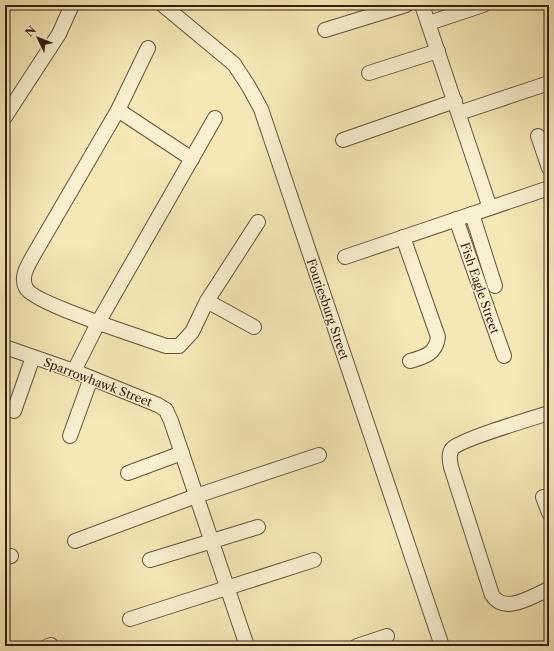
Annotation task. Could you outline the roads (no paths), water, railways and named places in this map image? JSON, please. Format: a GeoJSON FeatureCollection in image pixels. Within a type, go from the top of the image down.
{"type":"FeatureCollection","features":[{"type":"Feature","properties":{"kind":"street"},"geometry":{"type":"LineString","coordinates":[[5,117],[59,34],[72,5]]}},
{"type":"Feature","properties":{"kind":"street","name":"Fouriesburg Street"},"geometry":{"type":"LineString","coordinates":[[163,5],[234,64],[250,87],[261,109],[442,646]]}},
{"type":"Feature","properties":{"kind":"street"},"geometry":{"type":"LineString","coordinates":[[325,30],[406,5]]}},
{"type":"Feature","properties":{"kind":"street"},"geometry":{"type":"LineString","coordinates":[[422,5],[430,23],[490,208]]}},
{"type":"Feature","properties":{"kind":"street"},"geometry":{"type":"LineString","coordinates":[[430,23],[483,5]]}},
{"type":"Feature","properties":{"kind":"street"},"geometry":{"type":"LineString","coordinates":[[148,48],[118,110],[32,256],[24,276],[25,286],[34,295],[49,304],[166,346],[174,347],[182,344],[189,336],[207,301],[258,222]]}},
{"type":"Feature","properties":{"kind":"street"},"geometry":{"type":"LineString","coordinates":[[368,73],[438,51]]}},
{"type":"Feature","properties":{"kind":"street"},"geometry":{"type":"LineString","coordinates":[[343,140],[549,82]]}},
{"type":"Feature","properties":{"kind":"street"},"geometry":{"type":"LineString","coordinates":[[118,110],[192,159]]}},
{"type":"Feature","properties":{"kind":"street"},"geometry":{"type":"LineString","coordinates":[[74,371],[98,321],[215,118]]}},
{"type":"Feature","properties":{"kind":"street"},"geometry":{"type":"LineString","coordinates":[[538,136],[549,168]]}},
{"type":"Feature","properties":{"kind":"street"},"geometry":{"type":"LineString","coordinates":[[345,257],[549,188]]}},
{"type":"Feature","properties":{"kind":"street"},"geometry":{"type":"LineString","coordinates":[[472,214],[495,286]]}},
{"type":"Feature","properties":{"kind":"street","name":"Fish Eagle Street"},"geometry":{"type":"LineString","coordinates":[[456,219],[504,356]]}},
{"type":"Feature","properties":{"kind":"street"},"geometry":{"type":"LineString","coordinates":[[403,237],[438,337],[434,349],[427,356],[410,361]]}},
{"type":"Feature","properties":{"kind":"street"},"geometry":{"type":"LineString","coordinates":[[207,301],[254,327]]}},
{"type":"Feature","properties":{"kind":"street","name":"Sparrowhawk Street"},"geometry":{"type":"LineString","coordinates":[[5,347],[74,371],[141,398],[166,410],[247,646]]}},
{"type":"Feature","properties":{"kind":"street","name":"Sparrowhawk Street"},"geometry":{"type":"LineString","coordinates":[[14,411],[34,357]]}},
{"type":"Feature","properties":{"kind":"street"},"geometry":{"type":"LineString","coordinates":[[70,436],[91,378]]}},
{"type":"Feature","properties":{"kind":"street"},"geometry":{"type":"LineString","coordinates":[[549,413],[468,440],[454,447],[449,455],[451,467],[492,595],[495,600],[502,604],[512,604],[549,589]]}},
{"type":"Feature","properties":{"kind":"street"},"geometry":{"type":"LineString","coordinates":[[128,473],[182,453]]}},
{"type":"Feature","properties":{"kind":"street"},"geometry":{"type":"LineString","coordinates":[[75,541],[196,496],[319,455]]}},
{"type":"Feature","properties":{"kind":"street"},"geometry":{"type":"LineString","coordinates":[[543,497],[549,513]]}},
{"type":"Feature","properties":{"kind":"street"},"geometry":{"type":"LineString","coordinates":[[150,560],[211,540],[258,527]]}},
{"type":"Feature","properties":{"kind":"street"},"geometry":{"type":"LineString","coordinates":[[130,619],[314,560]]}},
{"type":"Feature","properties":{"kind":"street"},"geometry":{"type":"LineString","coordinates":[[358,646],[386,636]]}}]}
